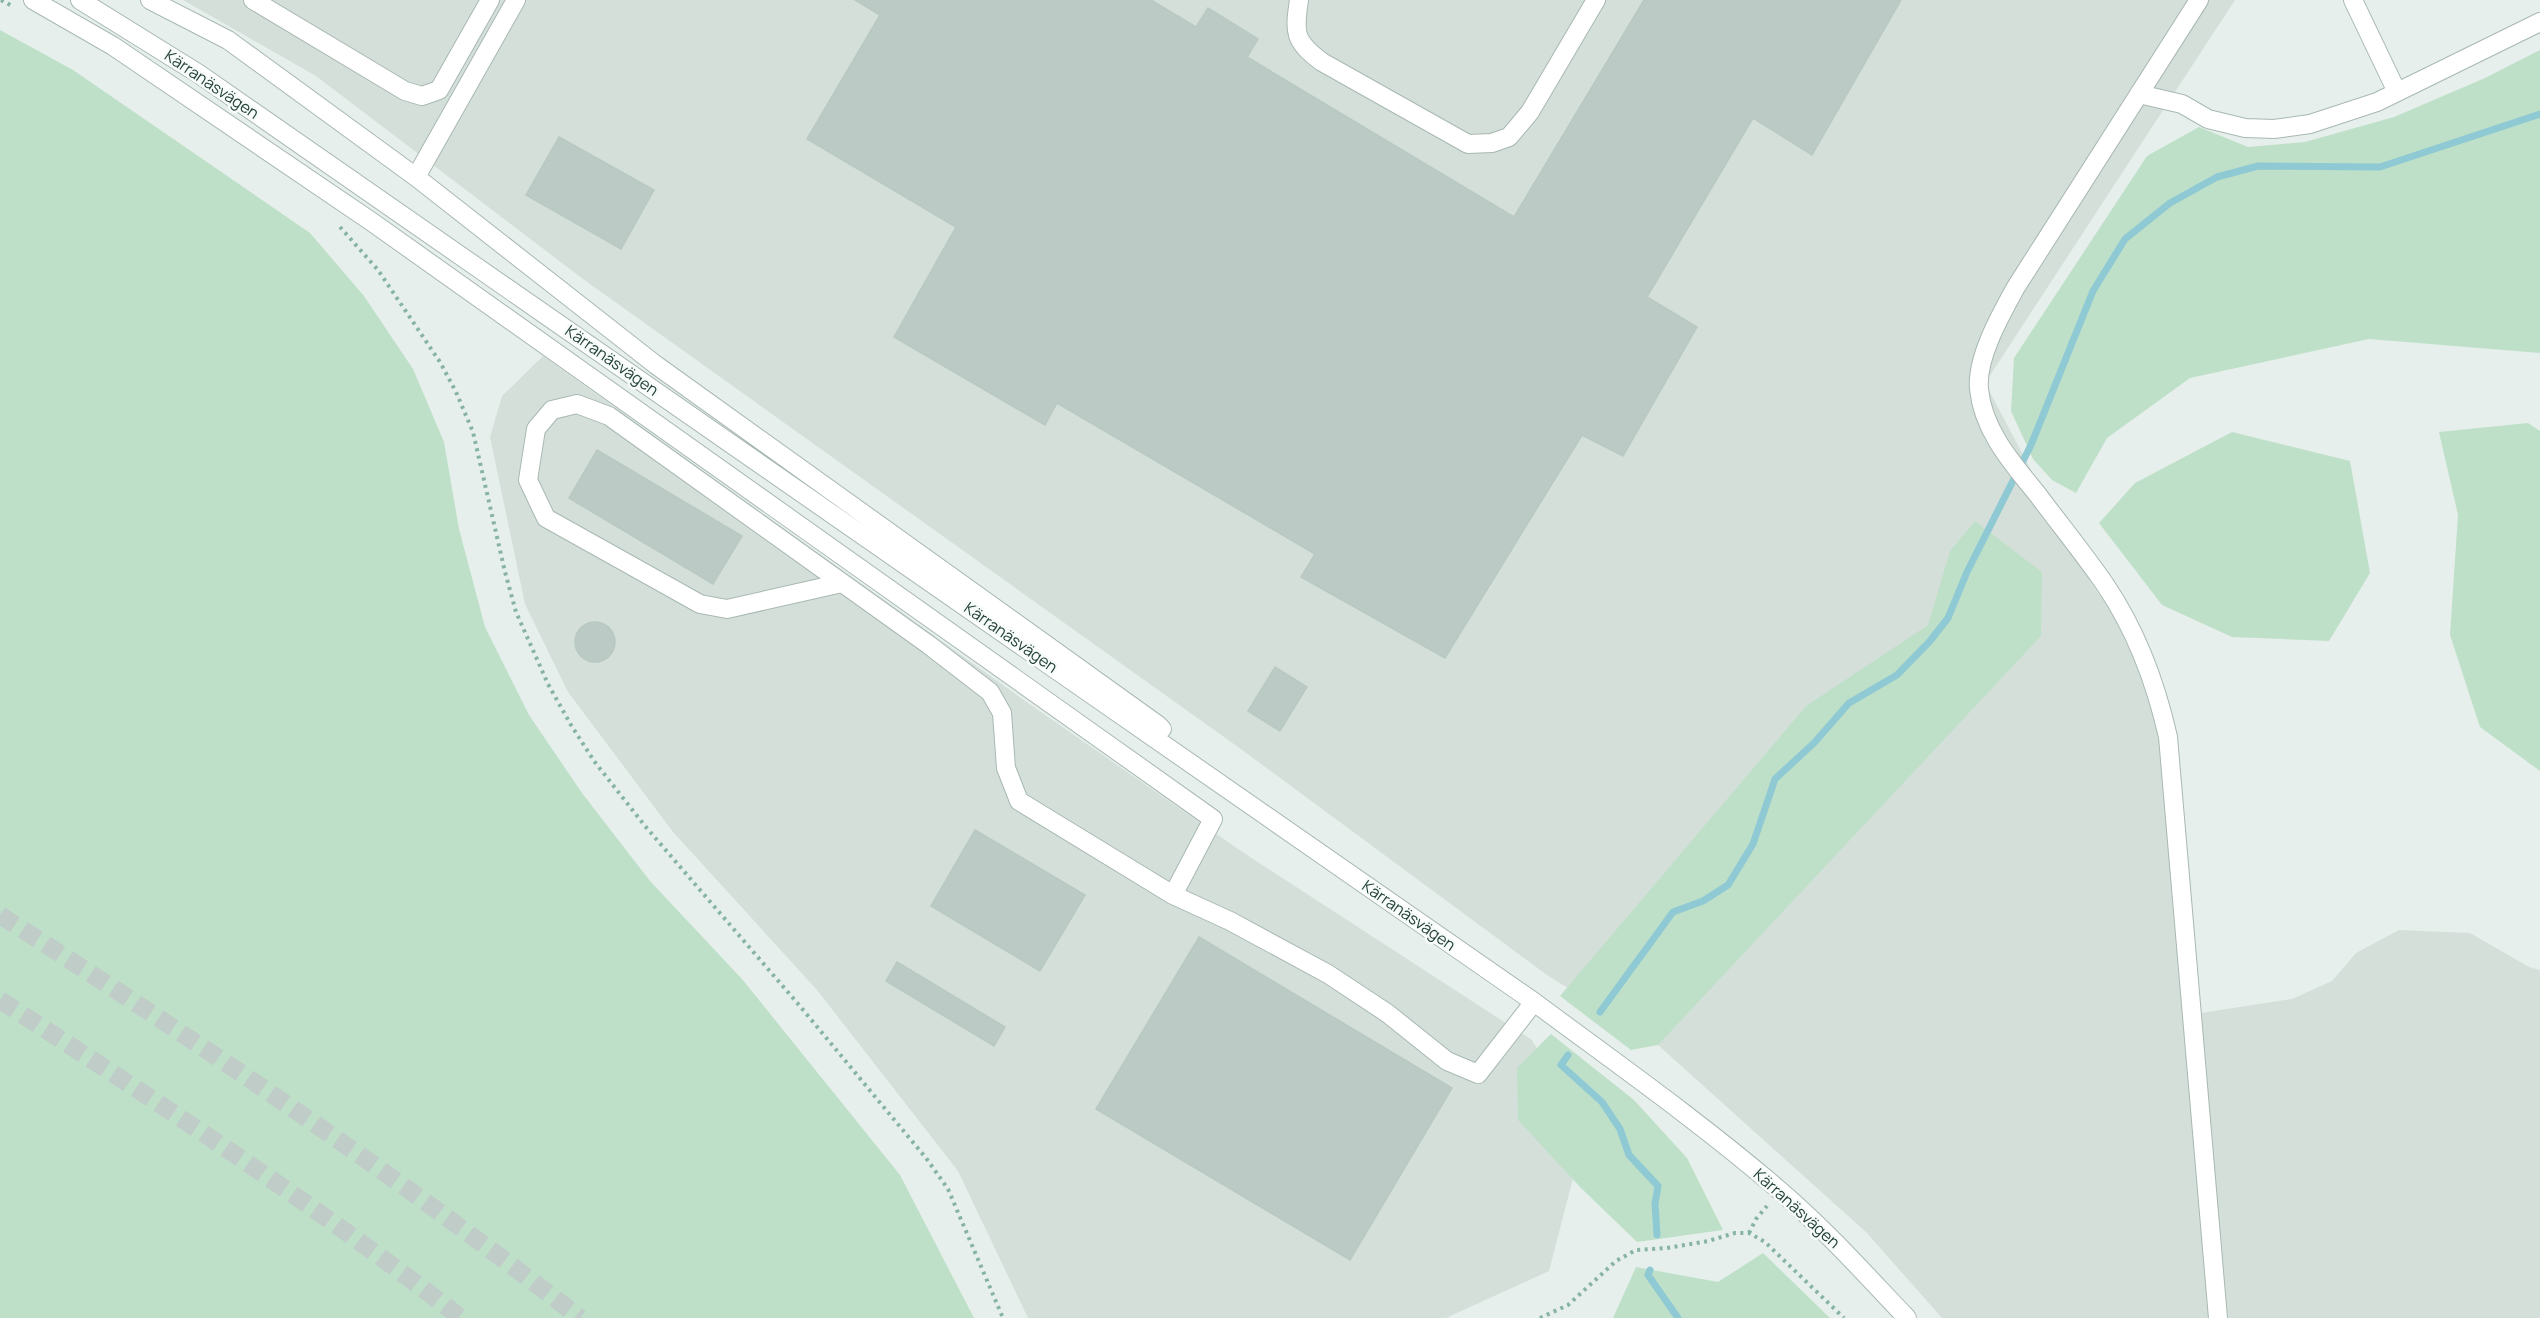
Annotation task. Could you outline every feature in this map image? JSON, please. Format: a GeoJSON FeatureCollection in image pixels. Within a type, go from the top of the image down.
{"type":"FeatureCollection","features":[{"type":"Feature","properties":{"kind":"street","name":"Kärranäsvägen"},"geometry":{"type":"LineString","coordinates":[[80,0],[199,74],[1534,1002],[1735,1153],[1780,1190],[1838,1245],[1907,1318]]}},
{"type":"Feature","properties":{"kind":"street"},"geometry":{"type":"LineString","coordinates":[[150,0],[228,40],[416,177],[656,365],[1158,725],[1177,753]]}},
{"type":"Feature","properties":{"kind":"street"},"geometry":{"type":"LineString","coordinates":[[253,0],[405,91],[422,96],[439,90],[490,0]]}},
{"type":"Feature","properties":{"kind":"street"},"geometry":{"type":"LineString","coordinates":[[416,177],[516,0]]}},
{"type":"Feature","properties":{"kind":"street"},"geometry":{"type":"LineString","coordinates":[[1299,0],[1295,28],[1305,49],[1322,62],[1468,144],[1492,143],[1509,137],[1530,112],[1596,0]]}},
{"type":"Feature","properties":{"kind":"street"},"geometry":{"type":"LineString","coordinates":[[2199,0],[2016,287],[1997,321],[1984,355],[1979,388],[1997,443],[2107,588],[2132,630],[2160,699],[2168,737],[2218,1318]]}},
{"type":"Feature","properties":{"kind":"street"},"geometry":{"type":"LineString","coordinates":[[2353,0],[2397,92]]}},
{"type":"Feature","properties":{"kind":"street"},"geometry":{"type":"LineString","coordinates":[[26,5],[113,46],[372,222],[1214,819],[1173,895]]}},
{"type":"Feature","properties":{"kind":"street"},"geometry":{"type":"LineString","coordinates":[[2139,94],[2182,104],[2208,119],[2245,128],[2274,129],[2310,124],[2377,102],[2540,22]]}},
{"type":"Feature","properties":{"kind":"street"},"geometry":{"type":"LineString","coordinates":[[842,583],[727,609],[700,604],[546,518],[528,480],[536,429],[552,410],[577,404],[609,416],[842,583],[990,692],[1002,713],[1006,768],[1019,801],[1173,895],[1230,921],[1329,974],[1387,1013],[1447,1061],[1478,1074],[1534,1002]]}},
{"type":"Feature","properties":{"kind":"path"},"geometry":{"type":"LineString","coordinates":[[1,0],[26,5]]}},
{"type":"Feature","properties":{"kind":"path"},"geometry":{"type":"LineString","coordinates":[[334,220],[378,270],[441,362],[456,392],[473,432],[516,612],[548,684],[571,725],[594,761],[645,826],[799,1005],[926,1158],[948,1189],[1003,1318]]}},
{"type":"Feature","properties":{"kind":"path"},"geometry":{"type":"LineString","coordinates":[[1749,1233],[1756,1219],[1780,1190]]}},
{"type":"Feature","properties":{"kind":"path"},"geometry":{"type":"LineString","coordinates":[[1540,1318],[1568,1305],[1616,1261],[1636,1250],[1708,1241],[1735,1233],[1749,1233],[1766,1242],[1844,1318]]}},
{"type":"Feature","properties":{"kind":"shaded area"},"geometry":{"type":"Polygon","coordinates":[[[183,0],[2235,0],[1985,383],[2091,583],[2120,624],[2149,689],[2163,744],[2188,1015],[2292,999],[2332,981],[2356,953],[2399,930],[2470,933],[2529,967],[2540,970],[2540,1318],[1942,1318],[1866,1232],[1658,1045],[1547,975],[1245,752],[583,279],[316,76],[183,0]]]}},
{"type":"Feature","properties":{"kind":"shaded area"},"geometry":{"type":"Polygon","coordinates":[[[543,356],[1028,703],[1244,853],[1532,1040],[1585,1132],[1549,1271],[1446,1318],[1028,1318],[958,1171],[817,990],[673,832],[568,692],[525,604],[490,437],[502,396],[543,356]]]}},
{"type":"Feature","properties":{"kind":"green space"},"geometry":{"type":"Polygon","coordinates":[[[0,30],[73,70],[310,233],[364,296],[413,369],[444,442],[459,529],[485,627],[529,715],[582,793],[650,881],[742,979],[900,1175],[974,1318],[0,1318],[0,30]]]}},
{"type":"Feature","properties":{"kind":"green space"},"geometry":{"type":"Polygon","coordinates":[[[2540,50],[2540,353],[2369,339],[2190,378],[2107,438],[2076,493],[2052,480],[2033,459],[2011,411],[2014,358],[2147,156],[2199,127],[2248,147],[2305,142],[2394,117],[2485,78],[2540,50]]]}},
{"type":"Feature","properties":{"kind":"green space"},"geometry":{"type":"Polygon","coordinates":[[[2528,423],[2540,431],[2540,771],[2480,727],[2450,635],[2458,515],[2439,432],[2528,423]]]}},
{"type":"Feature","properties":{"kind":"green space"},"geometry":{"type":"Polygon","coordinates":[[[2232,432],[2350,461],[2370,573],[2329,641],[2232,637],[2162,605],[2099,523],[2135,483],[2232,432]]]}},
{"type":"Feature","properties":{"kind":"green space"},"geometry":{"type":"Polygon","coordinates":[[[1975,521],[2042,572],[2041,636],[1658,1045],[1631,1050],[1560,996],[1806,706],[1928,625],[1950,551],[1975,521]]]}},
{"type":"Feature","properties":{"kind":"green space"},"geometry":{"type":"Polygon","coordinates":[[[1551,1034],[1634,1100],[1687,1158],[1723,1230],[1637,1242],[1581,1188],[1518,1120],[1517,1068],[1551,1034]]]}},
{"type":"Feature","properties":{"kind":"green space"},"geometry":{"type":"Polygon","coordinates":[[[1763,1253],[1830,1318],[1613,1318],[1636,1267],[1718,1282],[1763,1253]]]}},
{"type":"Feature","properties":{"kind":"building"},"geometry":{"type":"Polygon","coordinates":[[[855,0],[1151,0],[1196,27],[1208,8],[1258,39],[1247,57],[1514,217],[1644,0],[1901,0],[1812,155],[1753,118],[1647,297],[1697,327],[1623,456],[1582,435],[1445,658],[1301,577],[1315,554],[1057,403],[1045,425],[894,337],[956,227],[807,139],[880,15],[855,0]]]}},
{"type":"Feature","properties":{"kind":"building"},"geometry":{"type":"Polygon","coordinates":[[[559,137],[654,190],[621,249],[526,195],[559,137]]]}},
{"type":"Feature","properties":{"kind":"building"},"geometry":{"type":"Polygon","coordinates":[[[597,450],[742,536],[713,584],[569,498],[597,450]]]}},
{"type":"Feature","properties":{"kind":"building"},"geometry":{"type":"Polygon","coordinates":[[[595,622],[609,628],[615,642],[609,656],[595,662],[581,656],[575,642],[581,628],[595,622]]]}},
{"type":"Feature","properties":{"kind":"building"},"geometry":{"type":"Polygon","coordinates":[[[1275,667],[1307,687],[1280,731],[1248,711],[1275,667]]]}},
{"type":"Feature","properties":{"kind":"building"},"geometry":{"type":"Polygon","coordinates":[[[975,830],[1085,895],[1040,971],[931,906],[975,830]]]}},
{"type":"Feature","properties":{"kind":"building"},"geometry":{"type":"Polygon","coordinates":[[[1199,937],[1452,1088],[1350,1260],[1096,1109],[1199,937]]]}},
{"type":"Feature","properties":{"kind":"building"},"geometry":{"type":"Polygon","coordinates":[[[897,962],[1005,1027],[994,1046],[886,981],[897,962]]]}},
{"type":"Feature","properties":{"kind":"waterway"},"geometry":{"type":"LineString","coordinates":[[1600,1012],[1673,912],[1703,901],[1728,885],[1753,844],[1775,779],[1814,743],[1849,703],[1897,675],[1930,641],[1948,618],[1967,572],[2031,445],[2093,291],[2125,239],[2170,203],[2217,177],[2258,166],[2380,167],[2540,114]]}},
{"type":"Feature","properties":{"kind":"waterway"},"geometry":{"type":"LineString","coordinates":[[1568,1055],[1561,1065],[1602,1102],[1620,1129],[1629,1155],[1658,1186],[1655,1204],[1657,1235]]}},
{"type":"Feature","properties":{"kind":"waterway"},"geometry":{"type":"LineString","coordinates":[[1650,1270],[1648,1275],[1678,1318]]}},
{"type":"Feature","properties":{"kind":"tunnel"},"geometry":{"type":"LineString","coordinates":[[0,915],[148,1011],[367,1160],[580,1318]]}},
{"type":"Feature","properties":{"kind":"tunnel"},"geometry":{"type":"LineString","coordinates":[[0,1000],[292,1194],[461,1318]]}}]}
